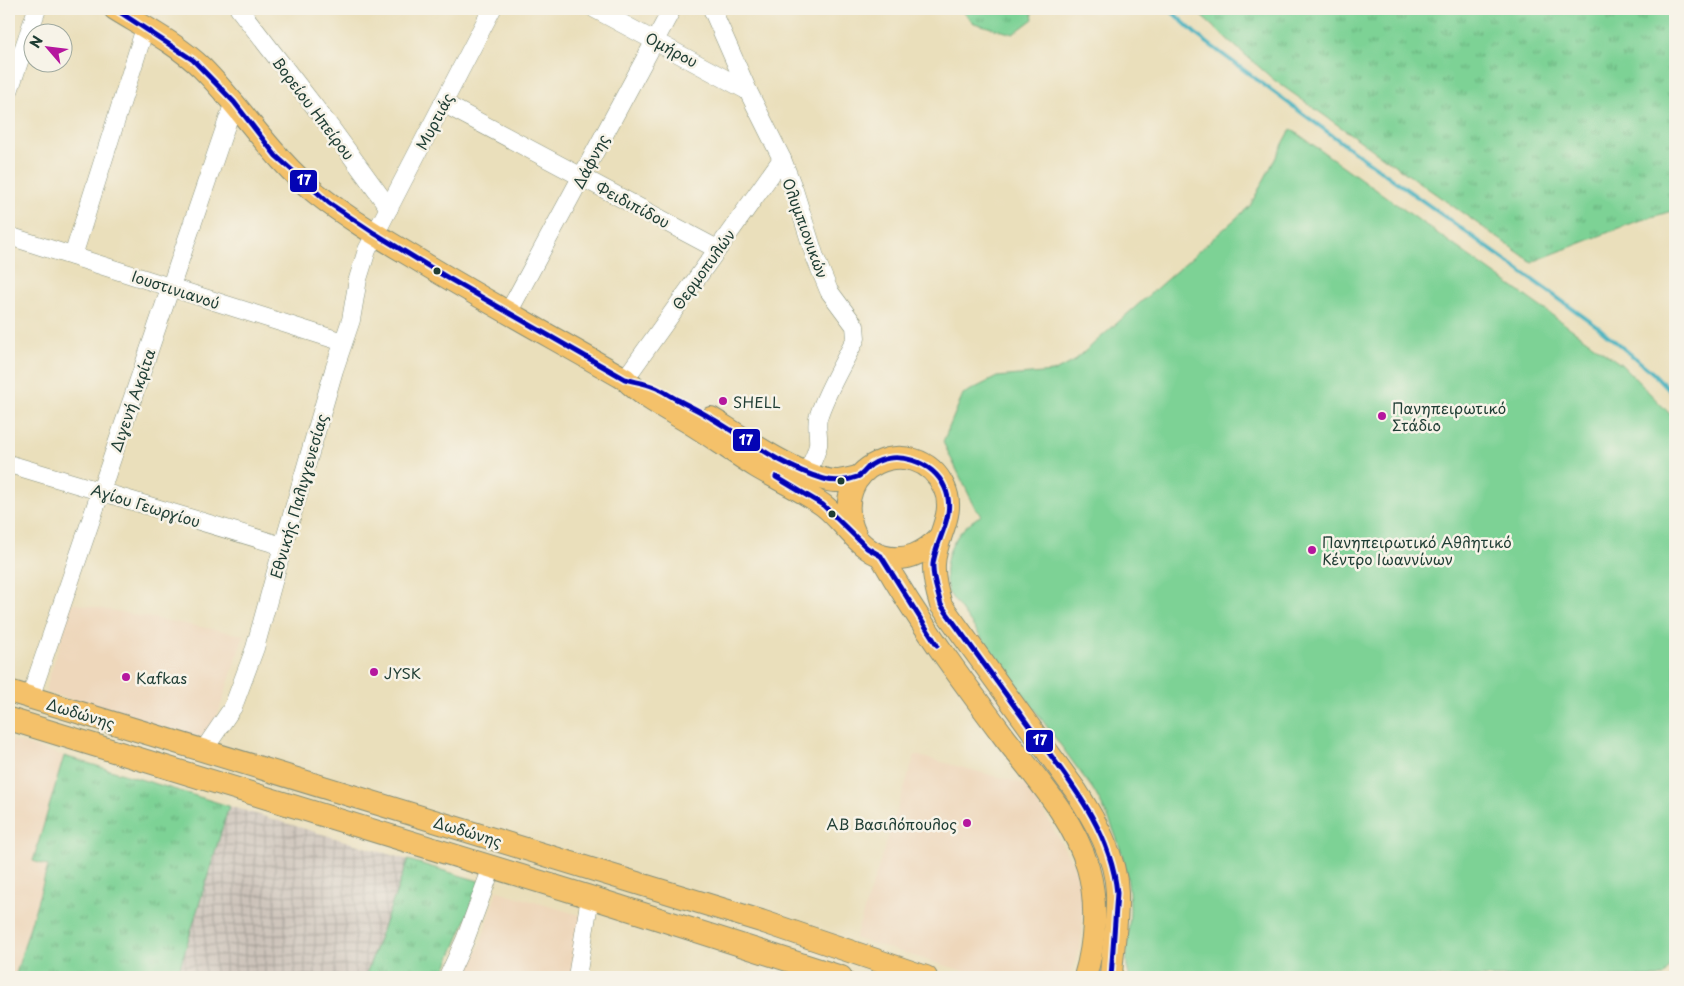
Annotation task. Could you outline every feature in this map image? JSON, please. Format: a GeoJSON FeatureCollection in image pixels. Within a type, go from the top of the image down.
{"type":"FeatureCollection","features":[{"type":"Feature","properties":{"kind":"main road"},"geometry":{"type":"LineString","coordinates":[[115,9],[193,60],[234,102],[276,156],[299,178],[330,203],[374,233],[508,314],[625,379],[654,387],[674,397],[766,452],[806,473],[836,481],[858,477]]}},
{"type":"Feature","properties":{"kind":"main road"},"geometry":{"type":"LineString","coordinates":[[625,379],[637,391],[649,399],[697,427],[755,466],[823,505],[867,548],[881,556],[896,559],[912,557],[928,550],[940,537]]}},
{"type":"Feature","properties":{"kind":"main road"},"geometry":{"type":"LineString","coordinates":[[856,536],[850,522],[848,506],[851,491],[858,477],[871,466],[887,459],[905,458],[921,463],[935,473],[945,488],[949,504],[947,522],[940,537],[933,565],[940,605],[1076,791],[1090,813],[1104,842],[1113,869],[1117,891],[1116,933],[1111,977]]}},
{"type":"Feature","properties":{"kind":"main road"},"geometry":{"type":"LineString","coordinates":[[881,556],[948,660],[1058,809],[1082,850],[1090,876],[1094,910],[1089,962],[1085,977]]}},
{"type":"Feature","properties":{"kind":"main road","name":"Δωδώνης"},"geometry":{"type":"LineString","coordinates":[[9,691],[761,921],[926,977]]}},
{"type":"Feature","properties":{"kind":"main road","name":"Δωδώνης"},"geometry":{"type":"LineString","coordinates":[[9,719],[841,977]]}},
{"type":"Feature","properties":{"kind":"street"},"geometry":{"type":"LineString","coordinates":[[9,91],[16,47],[37,9]]}},
{"type":"Feature","properties":{"kind":"street","name":"Βορείου Ηπείρου"},"geometry":{"type":"LineString","coordinates":[[239,9],[331,128],[388,208]]}},
{"type":"Feature","properties":{"kind":"street","name":"Μυρτιάς"},"geometry":{"type":"LineString","coordinates":[[374,233],[492,9]]}},
{"type":"Feature","properties":{"kind":"street","name":"Ομήρου"},"geometry":{"type":"LineString","coordinates":[[595,9],[748,91]]}},
{"type":"Feature","properties":{"kind":"street","name":"Δάφνης"},"geometry":{"type":"LineString","coordinates":[[508,314],[672,9]]}},
{"type":"Feature","properties":{"kind":"street","name":"Ολυμπιονικών"},"geometry":{"type":"LineString","coordinates":[[712,9],[748,91],[782,160],[815,257],[829,291],[850,318],[856,330],[853,344],[825,399],[818,418],[818,446],[813,461],[806,473]]}},
{"type":"Feature","properties":{"kind":"street"},"geometry":{"type":"LineString","coordinates":[[73,256],[145,28]]}},
{"type":"Feature","properties":{"kind":"street","name":"Διγενή Ακρίτα"},"geometry":{"type":"LineString","coordinates":[[30,698],[234,102]]}},
{"type":"Feature","properties":{"kind":"street","name":"Φειδιπίδου"},"geometry":{"type":"LineString","coordinates":[[443,103],[717,249]]}},
{"type":"Feature","properties":{"kind":"street","name":"Θερμοπυλών"},"geometry":{"type":"LineString","coordinates":[[625,379],[782,160]]}},
{"type":"Feature","properties":{"kind":"street","name":"Εθνικής Παλιγγενεσίας"},"geometry":{"type":"LineString","coordinates":[[203,751],[228,716],[255,648],[282,546],[352,314],[363,262],[374,233]]}},
{"type":"Feature","properties":{"kind":"street","name":"Ιουστινιανού"},"geometry":{"type":"LineString","coordinates":[[9,236],[343,342]]}},
{"type":"Feature","properties":{"kind":"street","name":"Αγίου Γεωργίου"},"geometry":{"type":"LineString","coordinates":[[9,464],[282,546]]}},
{"type":"Feature","properties":{"kind":"street"},"geometry":{"type":"LineString","coordinates":[[448,977],[477,910],[492,868]]}},
{"type":"Feature","properties":{"kind":"street"},"geometry":{"type":"LineString","coordinates":[[577,977],[590,898]]}},
{"type":"Feature","properties":{"kind":"shaded area"},"geometry":{"type":"Polygon","coordinates":[[[72,603],[244,635],[216,720],[201,738],[45,692],[72,603]]]}},
{"type":"Feature","properties":{"kind":"shaded area"},"geometry":{"type":"Polygon","coordinates":[[[9,739],[64,756],[33,861],[48,866],[15,977],[9,977],[9,739]]]}},
{"type":"Feature","properties":{"kind":"shaded area"},"geometry":{"type":"Polygon","coordinates":[[[915,755],[1025,784],[1044,812],[1075,868],[1081,889],[1083,906],[1082,934],[1080,947],[1070,977],[983,977],[855,938],[915,755]]]}},
{"type":"Feature","properties":{"kind":"shaded area"},"geometry":{"type":"Polygon","coordinates":[[[229,806],[408,860],[365,977],[177,977],[229,806]]]}},
{"type":"Feature","properties":{"kind":"shaded area"},"geometry":{"type":"Polygon","coordinates":[[[497,891],[583,916],[572,977],[463,977],[480,946],[497,891]]]}},
{"type":"Feature","properties":{"kind":"green space"},"geometry":{"type":"Polygon","coordinates":[[[960,9],[1031,9],[1033,19],[1013,34],[974,23],[960,9]]]}},
{"type":"Feature","properties":{"kind":"green space"},"geometry":{"type":"Polygon","coordinates":[[[1193,9],[1675,9],[1675,210],[1635,222],[1532,262],[1274,80],[1193,9]]]}},
{"type":"Feature","properties":{"kind":"green space","name":"Πανηπειρωτικό Αθλητικό Κέντρο Ιωαννίνων"},"geometry":{"type":"Polygon","coordinates":[[[1291,129],[1622,365],[1675,419],[1675,959],[1663,977],[1130,977],[1127,962],[1130,909],[1127,877],[1124,861],[1108,816],[1092,788],[948,592],[946,569],[951,548],[963,529],[982,515],[976,509],[943,442],[963,394],[997,377],[1053,372],[1074,361],[1250,206],[1291,129]]]}},
{"type":"Feature","properties":{"kind":"green space"},"geometry":{"type":"Polygon","coordinates":[[[64,756],[229,806],[177,977],[15,977],[48,866],[33,861],[64,756]]]}},
{"type":"Feature","properties":{"kind":"green space"},"geometry":{"type":"Polygon","coordinates":[[[408,860],[482,882],[442,977],[365,977],[408,860]]]}},
{"type":"Feature","properties":{"kind":"waterway"},"geometry":{"type":"LineString","coordinates":[[1169,9],[1198,36],[1352,150],[1598,327],[1654,374],[1675,396]]}},
{"type":"Feature","properties":{"kind":"transit line","name":"17"},"geometry":{"type":"LineString","coordinates":[[115,9],[193,60],[234,102],[276,156],[329,203],[448,278],[625,379],[647,384],[660,390],[707,415],[779,460],[824,479],[836,481],[853,478],[861,475],[871,465],[891,458],[913,460],[932,471],[945,488],[949,508],[933,564],[934,580],[941,605],[1072,784],[1085,804],[1106,847],[1113,869],[1117,893],[1111,977]]}},
{"type":"Feature","properties":{"kind":"transit line","name":"17"},"geometry":{"type":"LineString","coordinates":[[776,477],[823,505],[867,548],[881,556],[937,645]]}},
{"type":"Feature","properties":{"kind":"place","name":"SHELL"},"geometry":{"type":"Point","coordinates":[723,401]}},
{"type":"Feature","properties":{"kind":"place","name":"Πανηπειρωτικό Στάδιο"},"geometry":{"type":"Point","coordinates":[1382,416]}},
{"type":"Feature","properties":{"kind":"place","name":"Πανηπειρωτικό Αθλητικό Κέντρο Ιωαννίνων"},"geometry":{"type":"Point","coordinates":[1312,550]}},
{"type":"Feature","properties":{"kind":"place","name":"JYSK"},"geometry":{"type":"Point","coordinates":[374,672]}},
{"type":"Feature","properties":{"kind":"place","name":"Kafkas"},"geometry":{"type":"Point","coordinates":[126,677]}},
{"type":"Feature","properties":{"kind":"place","name":"ΑΒ Βασιλόπουλος"},"geometry":{"type":"Point","coordinates":[967,823]}}]}
